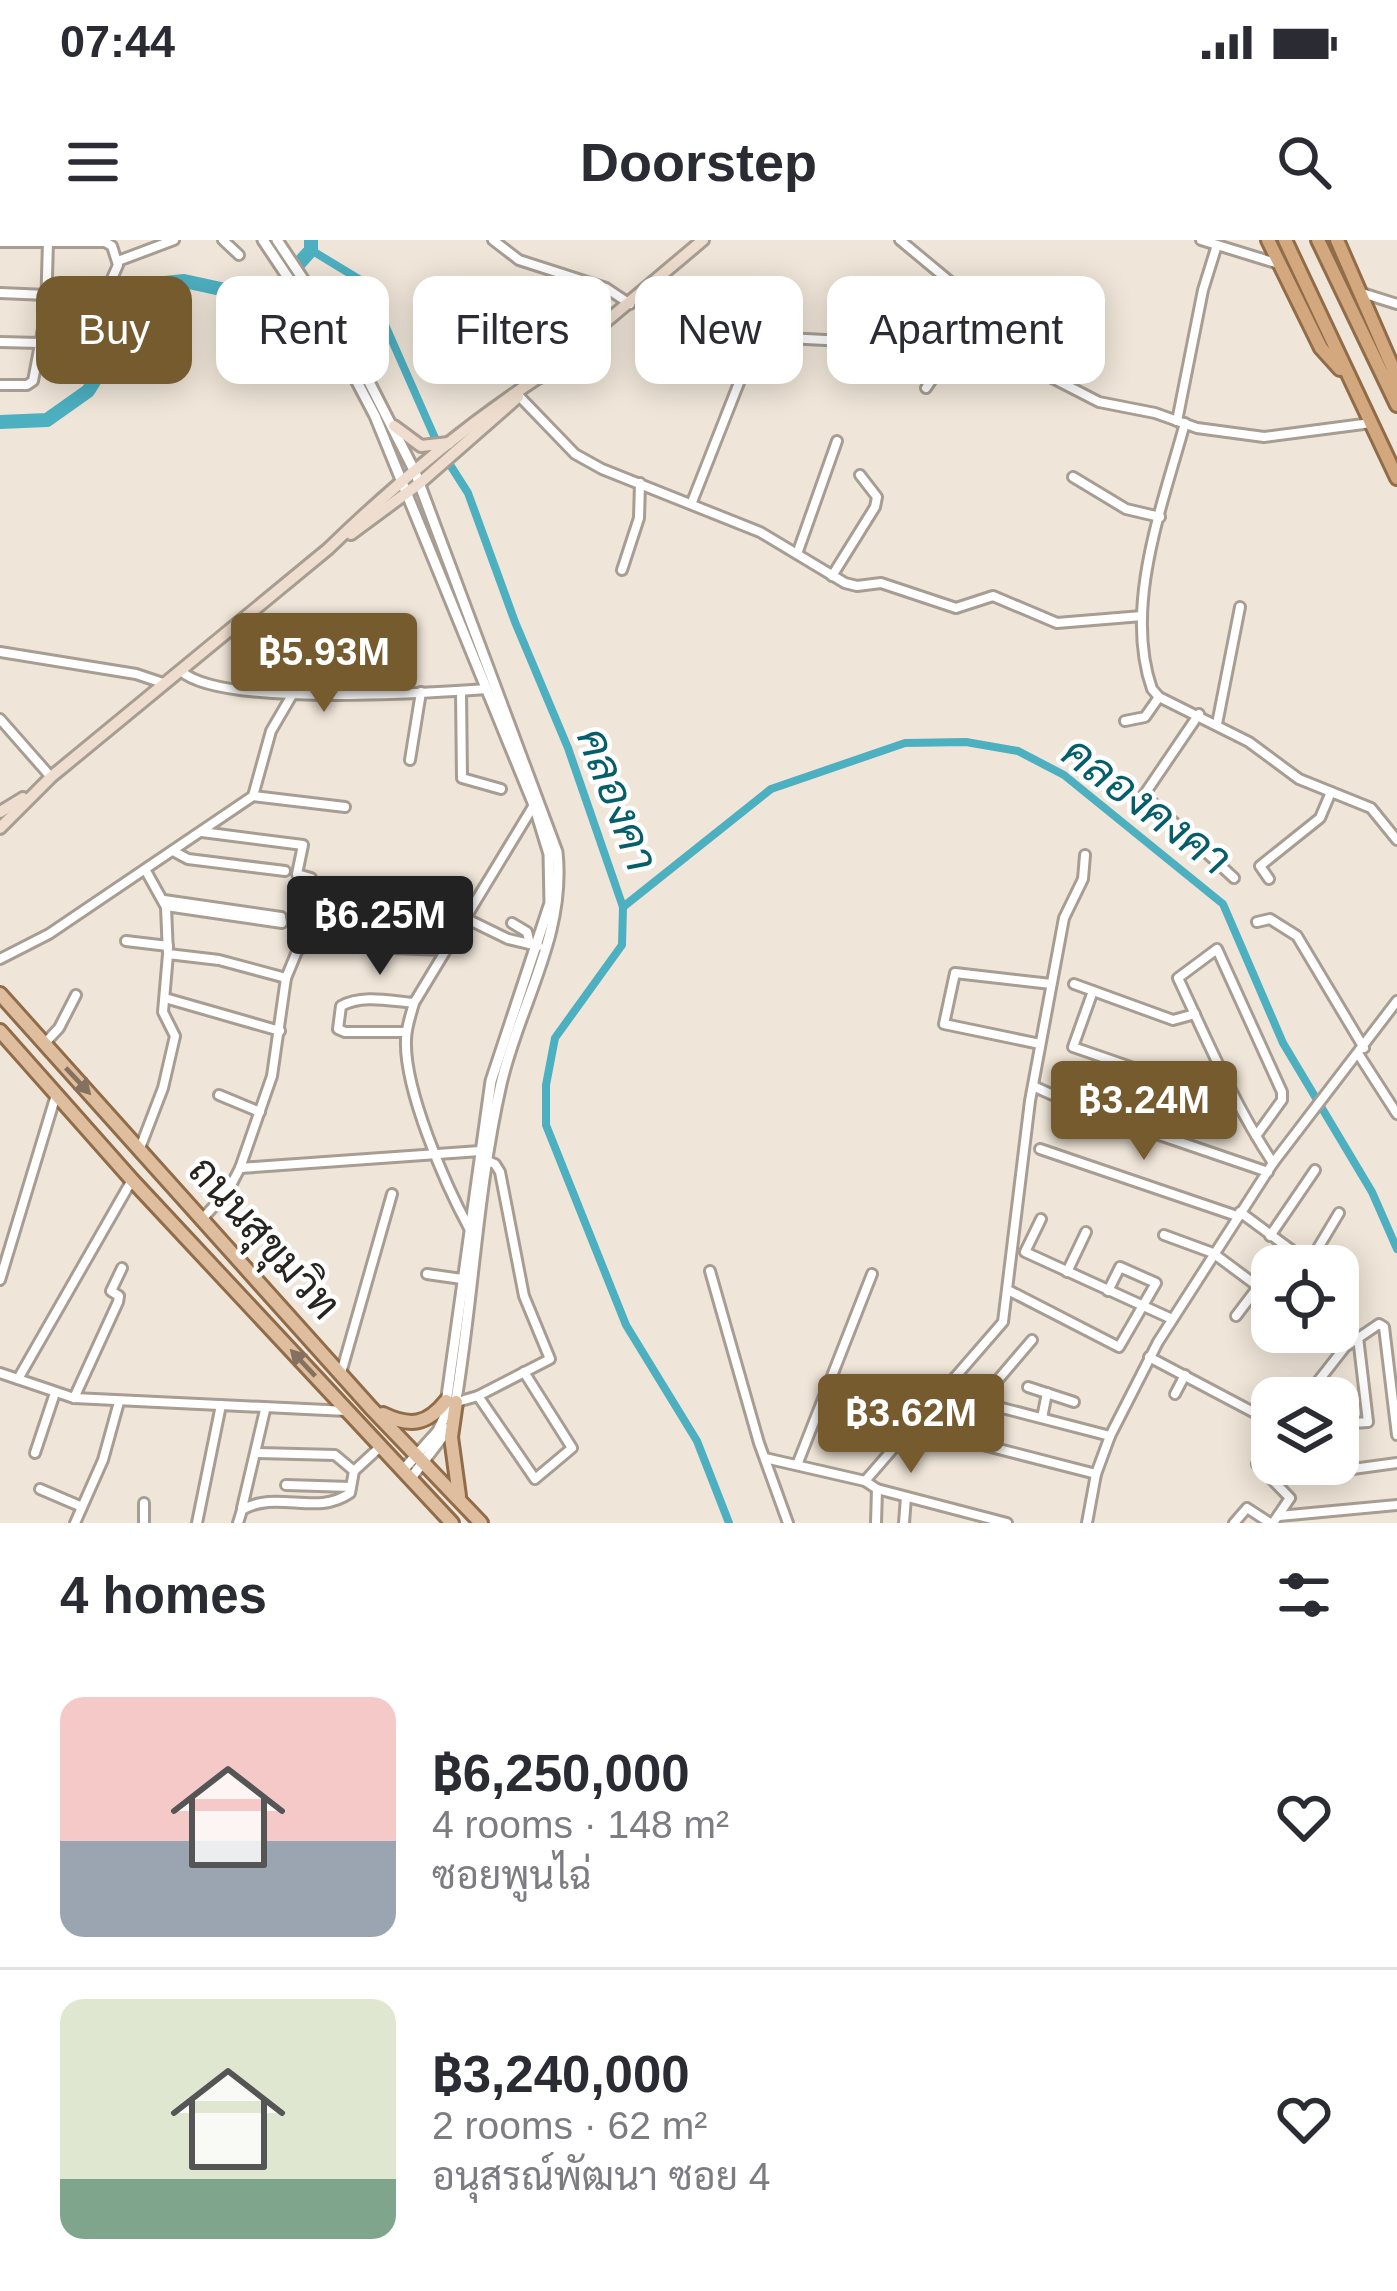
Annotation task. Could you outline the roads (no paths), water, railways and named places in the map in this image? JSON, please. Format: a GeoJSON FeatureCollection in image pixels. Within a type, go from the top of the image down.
{"type":"FeatureCollection","features":[{"type":"Feature","properties":{"kind":"highway"},"geometry":{"type":"LineString","coordinates":[[1268,240],[1321,348],[1351,382]]}},
{"type":"Feature","properties":{"kind":"highway"},"geometry":{"type":"LineString","coordinates":[[1285,240],[1397,478]]}},
{"type":"Feature","properties":{"kind":"highway"},"geometry":{"type":"LineString","coordinates":[[1318,240],[1397,404]]}},
{"type":"Feature","properties":{"kind":"highway"},"geometry":{"type":"LineString","coordinates":[[1336,240],[1397,388]]}},
{"type":"Feature","properties":{"kind":"main road"},"geometry":{"type":"LineString","coordinates":[[611,320],[703,240]]}},
{"type":"Feature","properties":{"kind":"main road"},"geometry":{"type":"LineString","coordinates":[[0,829],[52,777],[531,384]]}},
{"type":"Feature","properties":{"kind":"main road"},"geometry":{"type":"LineString","coordinates":[[394,426],[416,445],[449,443],[466,437],[532,384]]}},
{"type":"Feature","properties":{"kind":"main road"},"geometry":{"type":"LineString","coordinates":[[430,466],[449,443]]}},
{"type":"Feature","properties":{"kind":"main road"},"geometry":{"type":"LineString","coordinates":[[328,549],[388,508],[412,481]]}},
{"type":"Feature","properties":{"kind":"main road"},"geometry":{"type":"LineString","coordinates":[[388,508],[415,506]]}},
{"type":"Feature","properties":{"kind":"main road"},"geometry":{"type":"LineString","coordinates":[[1,809],[41,787]]}},
{"type":"Feature","properties":{"kind":"main road","name":"ถนนสุขุมวิท"},"geometry":{"type":"LineString","coordinates":[[0,994],[371,1408],[482,1523]]}},
{"type":"Feature","properties":{"kind":"main road","name":"ถนนสุขุมวิท"},"geometry":{"type":"LineString","coordinates":[[0,1031],[131,1180],[452,1523]]}},
{"type":"Feature","properties":{"kind":"main road"},"geometry":{"type":"LineString","coordinates":[[371,1408],[407,1424],[418,1423],[451,1401]]}},
{"type":"Feature","properties":{"kind":"main road"},"geometry":{"type":"LineString","coordinates":[[451,1401],[461,1502]]}},
{"type":"Feature","properties":{"kind":"street"},"geometry":{"type":"LineString","coordinates":[[118,261],[174,240]]}},
{"type":"Feature","properties":{"kind":"street"},"geometry":{"type":"LineString","coordinates":[[223,240],[239,255]]}},
{"type":"Feature","properties":{"kind":"street"},"geometry":{"type":"LineString","coordinates":[[262,240],[292,276]]}},
{"type":"Feature","properties":{"kind":"street"},"geometry":{"type":"LineString","coordinates":[[278,240],[298,276]]}},
{"type":"Feature","properties":{"kind":"street"},"geometry":{"type":"LineString","coordinates":[[493,240],[519,260],[606,287],[633,302]]}},
{"type":"Feature","properties":{"kind":"street"},"geometry":{"type":"LineString","coordinates":[[900,240],[943,276]]}},
{"type":"Feature","properties":{"kind":"street"},"geometry":{"type":"LineString","coordinates":[[1201,240],[1281,265]]}},
{"type":"Feature","properties":{"kind":"street"},"geometry":{"type":"LineString","coordinates":[[47,276],[48,241]]}},
{"type":"Feature","properties":{"kind":"street"},"geometry":{"type":"LineString","coordinates":[[0,242],[105,242],[118,261],[112,276]]}},
{"type":"Feature","properties":{"kind":"street"},"geometry":{"type":"LineString","coordinates":[[1217,245],[1203,290],[1142,616],[1149,682],[1160,698],[1249,742],[1299,779],[1371,808],[1397,840]]}},
{"type":"Feature","properties":{"kind":"street"},"geometry":{"type":"LineString","coordinates":[[1361,292],[1397,304]]}},
{"type":"Feature","properties":{"kind":"street"},"geometry":{"type":"LineString","coordinates":[[0,293],[36,295]]}},
{"type":"Feature","properties":{"kind":"street"},"geometry":{"type":"LineString","coordinates":[[0,342],[36,343]]}},
{"type":"Feature","properties":{"kind":"street"},"geometry":{"type":"LineString","coordinates":[[0,385],[31,384],[36,361]]}},
{"type":"Feature","properties":{"kind":"street"},"geometry":{"type":"LineString","coordinates":[[359,384],[412,481],[415,506],[534,805],[551,875],[550,903],[496,1064],[446,1435],[408,1474]]}},
{"type":"Feature","properties":{"kind":"street"},"geometry":{"type":"LineString","coordinates":[[367,384],[394,426],[548,820],[559,864],[559,905],[553,932],[501,1084],[482,1157],[462,1279],[451,1401]]}},
{"type":"Feature","properties":{"kind":"street"},"geometry":{"type":"LineString","coordinates":[[692,502],[738,384]]}},
{"type":"Feature","properties":{"kind":"street"},"geometry":{"type":"LineString","coordinates":[[926,388],[929,384]]}},
{"type":"Feature","properties":{"kind":"street"},"geometry":{"type":"LineString","coordinates":[[1059,384],[1100,402],[1264,437],[1371,423]]}},
{"type":"Feature","properties":{"kind":"street"},"geometry":{"type":"LineString","coordinates":[[519,396],[575,454],[760,532],[850,585],[881,583],[956,608],[993,596],[1057,623],[1142,616]]}},
{"type":"Feature","properties":{"kind":"street"},"geometry":{"type":"LineString","coordinates":[[796,554],[837,441]]}},
{"type":"Feature","properties":{"kind":"street"},"geometry":{"type":"LineString","coordinates":[[832,577],[875,507],[877,497],[860,476]]}},
{"type":"Feature","properties":{"kind":"street"},"geometry":{"type":"LineString","coordinates":[[1073,477],[1126,509],[1160,517]]}},
{"type":"Feature","properties":{"kind":"street"},"geometry":{"type":"LineString","coordinates":[[622,570],[639,518],[640,483]]}},
{"type":"Feature","properties":{"kind":"street"},"geometry":{"type":"LineString","coordinates":[[1217,724],[1240,607]]}},
{"type":"Feature","properties":{"kind":"street"},"geometry":{"type":"LineString","coordinates":[[0,652],[136,674],[165,684]]}},
{"type":"Feature","properties":{"kind":"street"},"geometry":{"type":"LineString","coordinates":[[181,671],[206,684],[292,695],[487,689]]}},
{"type":"Feature","properties":{"kind":"street"},"geometry":{"type":"LineString","coordinates":[[461,691],[462,778],[501,789]]}},
{"type":"Feature","properties":{"kind":"street"},"geometry":{"type":"LineString","coordinates":[[410,760],[422,692]]}},
{"type":"Feature","properties":{"kind":"street"},"geometry":{"type":"LineString","coordinates":[[0,959],[50,934],[254,796],[272,731],[292,695]]}},
{"type":"Feature","properties":{"kind":"street"},"geometry":{"type":"LineString","coordinates":[[1125,722],[1145,717],[1160,698]]}},
{"type":"Feature","properties":{"kind":"street"},"geometry":{"type":"LineString","coordinates":[[1199,714],[1144,795],[1234,878]]}},
{"type":"Feature","properties":{"kind":"street"},"geometry":{"type":"LineString","coordinates":[[0,719],[52,777]]}},
{"type":"Feature","properties":{"kind":"street"},"geometry":{"type":"LineString","coordinates":[[1269,879],[1260,866],[1320,818],[1331,792]]}},
{"type":"Feature","properties":{"kind":"street"},"geometry":{"type":"LineString","coordinates":[[254,796],[345,807]]}},
{"type":"Feature","properties":{"kind":"street"},"geometry":{"type":"LineString","coordinates":[[469,1228],[434,1154],[412,1076],[406,1032],[414,1003],[534,805]]}},
{"type":"Feature","properties":{"kind":"street"},"geometry":{"type":"LineString","coordinates":[[202,832],[303,845],[297,874],[311,878]]}},
{"type":"Feature","properties":{"kind":"street"},"geometry":{"type":"LineString","coordinates":[[173,850],[184,858],[285,871]]}},
{"type":"Feature","properties":{"kind":"street"},"geometry":{"type":"LineString","coordinates":[[865,1481],[999,1329],[1008,1290],[1032,1086],[1064,918],[1083,879],[1085,855]]}},
{"type":"Feature","properties":{"kind":"street"},"geometry":{"type":"LineString","coordinates":[[140,1148],[176,1036],[164,1017],[165,903],[146,871]]}},
{"type":"Feature","properties":{"kind":"street"},"geometry":{"type":"LineString","coordinates":[[165,903],[282,922],[281,917],[211,910]]}},
{"type":"Feature","properties":{"kind":"street"},"geometry":{"type":"LineString","coordinates":[[465,918],[508,939],[534,945]]}},
{"type":"Feature","properties":{"kind":"street"},"geometry":{"type":"LineString","coordinates":[[1257,922],[1270,919],[1293,931],[1397,1114]]}},
{"type":"Feature","properties":{"kind":"street"},"geometry":{"type":"LineString","coordinates":[[512,923],[527,932],[534,945]]}},
{"type":"Feature","properties":{"kind":"street"},"geometry":{"type":"LineString","coordinates":[[126,940],[286,978]]}},
{"type":"Feature","properties":{"kind":"street"},"geometry":{"type":"LineString","coordinates":[[203,1218],[228,1191],[260,1112],[274,1070],[286,978],[296,951],[307,945],[445,950]]}},
{"type":"Feature","properties":{"kind":"street"},"geometry":{"type":"LineString","coordinates":[[1256,1136],[1282,1096],[1217,949],[1178,978],[1235,1103],[1271,1167]]}},
{"type":"Feature","properties":{"kind":"street"},"geometry":{"type":"LineString","coordinates":[[1040,1044],[944,1024],[955,973],[1051,984]]}},
{"type":"Feature","properties":{"kind":"street"},"geometry":{"type":"LineString","coordinates":[[1074,983],[1168,1019],[1195,1015]]}},
{"type":"Feature","properties":{"kind":"street"},"geometry":{"type":"LineString","coordinates":[[1094,991],[1073,1047],[1235,1103]]}},
{"type":"Feature","properties":{"kind":"street"},"geometry":{"type":"LineString","coordinates":[[44,1045],[59,1028],[76,994]]}},
{"type":"Feature","properties":{"kind":"street"},"geometry":{"type":"LineString","coordinates":[[165,998],[280,1030]]}},
{"type":"Feature","properties":{"kind":"street"},"geometry":{"type":"LineString","coordinates":[[406,1032],[345,1032],[338,1029],[341,1006],[365,999],[414,1003]]}},
{"type":"Feature","properties":{"kind":"street"},"geometry":{"type":"LineString","coordinates":[[1087,1523],[1096,1474],[1110,1436],[1172,1319],[1271,1167],[1396,1004]]}},
{"type":"Feature","properties":{"kind":"street"},"geometry":{"type":"LineString","coordinates":[[1032,1086],[1086,1110],[1271,1167]]}},
{"type":"Feature","properties":{"kind":"street"},"geometry":{"type":"LineString","coordinates":[[0,1280],[56,1095]]}},
{"type":"Feature","properties":{"kind":"street"},"geometry":{"type":"LineString","coordinates":[[219,1095],[260,1112]]}},
{"type":"Feature","properties":{"kind":"street"},"geometry":{"type":"LineString","coordinates":[[1040,1149],[1238,1214],[1309,1263],[1339,1213]]}},
{"type":"Feature","properties":{"kind":"street"},"geometry":{"type":"LineString","coordinates":[[240,1168],[434,1154],[482,1157],[500,1172],[524,1296],[550,1359],[478,1396],[451,1401]]}},
{"type":"Feature","properties":{"kind":"street"},"geometry":{"type":"LineString","coordinates":[[1270,1236],[1315,1170]]}},
{"type":"Feature","properties":{"kind":"street"},"geometry":{"type":"LineString","coordinates":[[17,1379],[131,1180]]}},
{"type":"Feature","properties":{"kind":"street"},"geometry":{"type":"LineString","coordinates":[[341,1373],[392,1194]]}},
{"type":"Feature","properties":{"kind":"street"},"geometry":{"type":"LineString","coordinates":[[1041,1220],[1025,1252],[1172,1319]]}},
{"type":"Feature","properties":{"kind":"street"},"geometry":{"type":"LineString","coordinates":[[1067,1272],[1086,1232]]}},
{"type":"Feature","properties":{"kind":"street"},"geometry":{"type":"LineString","coordinates":[[1164,1235],[1213,1253],[1251,1282]]}},
{"type":"Feature","properties":{"kind":"street"},"geometry":{"type":"LineString","coordinates":[[1008,1290],[1119,1347],[1156,1283],[1120,1267],[1108,1291]]}},
{"type":"Feature","properties":{"kind":"street"},"geometry":{"type":"LineString","coordinates":[[74,1398],[118,1302],[119,1295],[111,1291],[122,1268]]}},
{"type":"Feature","properties":{"kind":"street"},"geometry":{"type":"LineString","coordinates":[[710,1271],[788,1523]]}},
{"type":"Feature","properties":{"kind":"street"},"geometry":{"type":"LineString","coordinates":[[427,1274],[462,1279]]}},
{"type":"Feature","properties":{"kind":"street"},"geometry":{"type":"LineString","coordinates":[[797,1465],[872,1274]]}},
{"type":"Feature","properties":{"kind":"street"},"geometry":{"type":"LineString","coordinates":[[1236,1316],[1251,1296]]}},
{"type":"Feature","properties":{"kind":"street"},"geometry":{"type":"LineString","coordinates":[[1359,1336],[1376,1324],[1384,1328],[1397,1435]]}},
{"type":"Feature","properties":{"kind":"street"},"geometry":{"type":"LineString","coordinates":[[1032,1340],[979,1402],[1110,1436]]}},
{"type":"Feature","properties":{"kind":"street"},"geometry":{"type":"LineString","coordinates":[[1323,1377],[1343,1353]]}},
{"type":"Feature","properties":{"kind":"street"},"geometry":{"type":"LineString","coordinates":[[1356,1353],[1368,1421],[1359,1422]]}},
{"type":"Feature","properties":{"kind":"street"},"geometry":{"type":"LineString","coordinates":[[1149,1358],[1251,1411]]}},
{"type":"Feature","properties":{"kind":"street"},"geometry":{"type":"LineString","coordinates":[[478,1396],[535,1478],[572,1448],[524,1372]]}},
{"type":"Feature","properties":{"kind":"street"},"geometry":{"type":"LineString","coordinates":[[0,1373],[74,1398],[348,1411]]}},
{"type":"Feature","properties":{"kind":"street"},"geometry":{"type":"LineString","coordinates":[[1175,1394],[1185,1376]]}},
{"type":"Feature","properties":{"kind":"street"},"geometry":{"type":"LineString","coordinates":[[1028,1387],[1074,1402]]}},
{"type":"Feature","properties":{"kind":"street"},"geometry":{"type":"LineString","coordinates":[[35,1453],[55,1393]]}},
{"type":"Feature","properties":{"kind":"street"},"geometry":{"type":"LineString","coordinates":[[1042,1418],[1047,1393]]}},
{"type":"Feature","properties":{"kind":"street"},"geometry":{"type":"LineString","coordinates":[[75,1523],[103,1460],[119,1402]]}},
{"type":"Feature","properties":{"kind":"street"},"geometry":{"type":"LineString","coordinates":[[197,1523],[221,1406]]}},
{"type":"Feature","properties":{"kind":"street"},"geometry":{"type":"LineString","coordinates":[[238,1523],[266,1410]]}},
{"type":"Feature","properties":{"kind":"street"},"geometry":{"type":"LineString","coordinates":[[920,1429],[1096,1474]]}},
{"type":"Feature","properties":{"kind":"street"},"geometry":{"type":"LineString","coordinates":[[242,1510],[271,1500],[334,1504],[350,1493],[354,1471],[381,1446]]}},
{"type":"Feature","properties":{"kind":"street"},"geometry":{"type":"LineString","coordinates":[[258,1454],[335,1455],[354,1471]]}},
{"type":"Feature","properties":{"kind":"street"},"geometry":{"type":"LineString","coordinates":[[765,1458],[865,1481],[877,1490],[980,1520],[1007,1523]]}},
{"type":"Feature","properties":{"kind":"street"},"geometry":{"type":"LineString","coordinates":[[1359,1468],[1397,1463]]}},
{"type":"Feature","properties":{"kind":"street"},"geometry":{"type":"LineString","coordinates":[[286,1485],[351,1487]]}},
{"type":"Feature","properties":{"kind":"street"},"geometry":{"type":"LineString","coordinates":[[1274,1521],[1290,1498],[1277,1485]]}},
{"type":"Feature","properties":{"kind":"street"},"geometry":{"type":"LineString","coordinates":[[40,1489],[82,1507]]}},
{"type":"Feature","properties":{"kind":"street"},"geometry":{"type":"LineString","coordinates":[[876,1523],[877,1490]]}},
{"type":"Feature","properties":{"kind":"street"},"geometry":{"type":"LineString","coordinates":[[904,1523],[907,1497]]}},
{"type":"Feature","properties":{"kind":"street"},"geometry":{"type":"LineString","coordinates":[[144,1523],[145,1503]]}},
{"type":"Feature","properties":{"kind":"street"},"geometry":{"type":"LineString","coordinates":[[1234,1523],[1246,1508],[1274,1521],[1397,1505]]}},
{"type":"Feature","properties":{"kind":"street"},"geometry":{"type":"LineString","coordinates":[[429,1523],[437,1506]]}},
{"type":"Feature","properties":{"kind":"waterway"},"geometry":{"type":"LineString","coordinates":[[0,422],[47,420],[88,391],[155,284],[184,281],[267,299],[311,250],[311,240]]}},
{"type":"Feature","properties":{"kind":"waterway","name":"คลองคา"},"geometry":{"type":"LineString","coordinates":[[311,250],[367,284],[439,447]]}},
{"type":"Feature","properties":{"kind":"waterway","name":"คลองคา"},"geometry":{"type":"LineString","coordinates":[[447,460],[468,493],[568,748],[623,907],[622,945],[555,1038],[546,1085],[546,1125],[626,1325],[697,1441],[729,1523]]}},
{"type":"Feature","properties":{"kind":"waterway","name":"คลองคงคา"},"geometry":{"type":"LineString","coordinates":[[623,907],[771,789],[905,743],[966,742],[1018,751],[1064,775],[1223,904],[1283,1043],[1372,1192],[1397,1249]]}}]}
